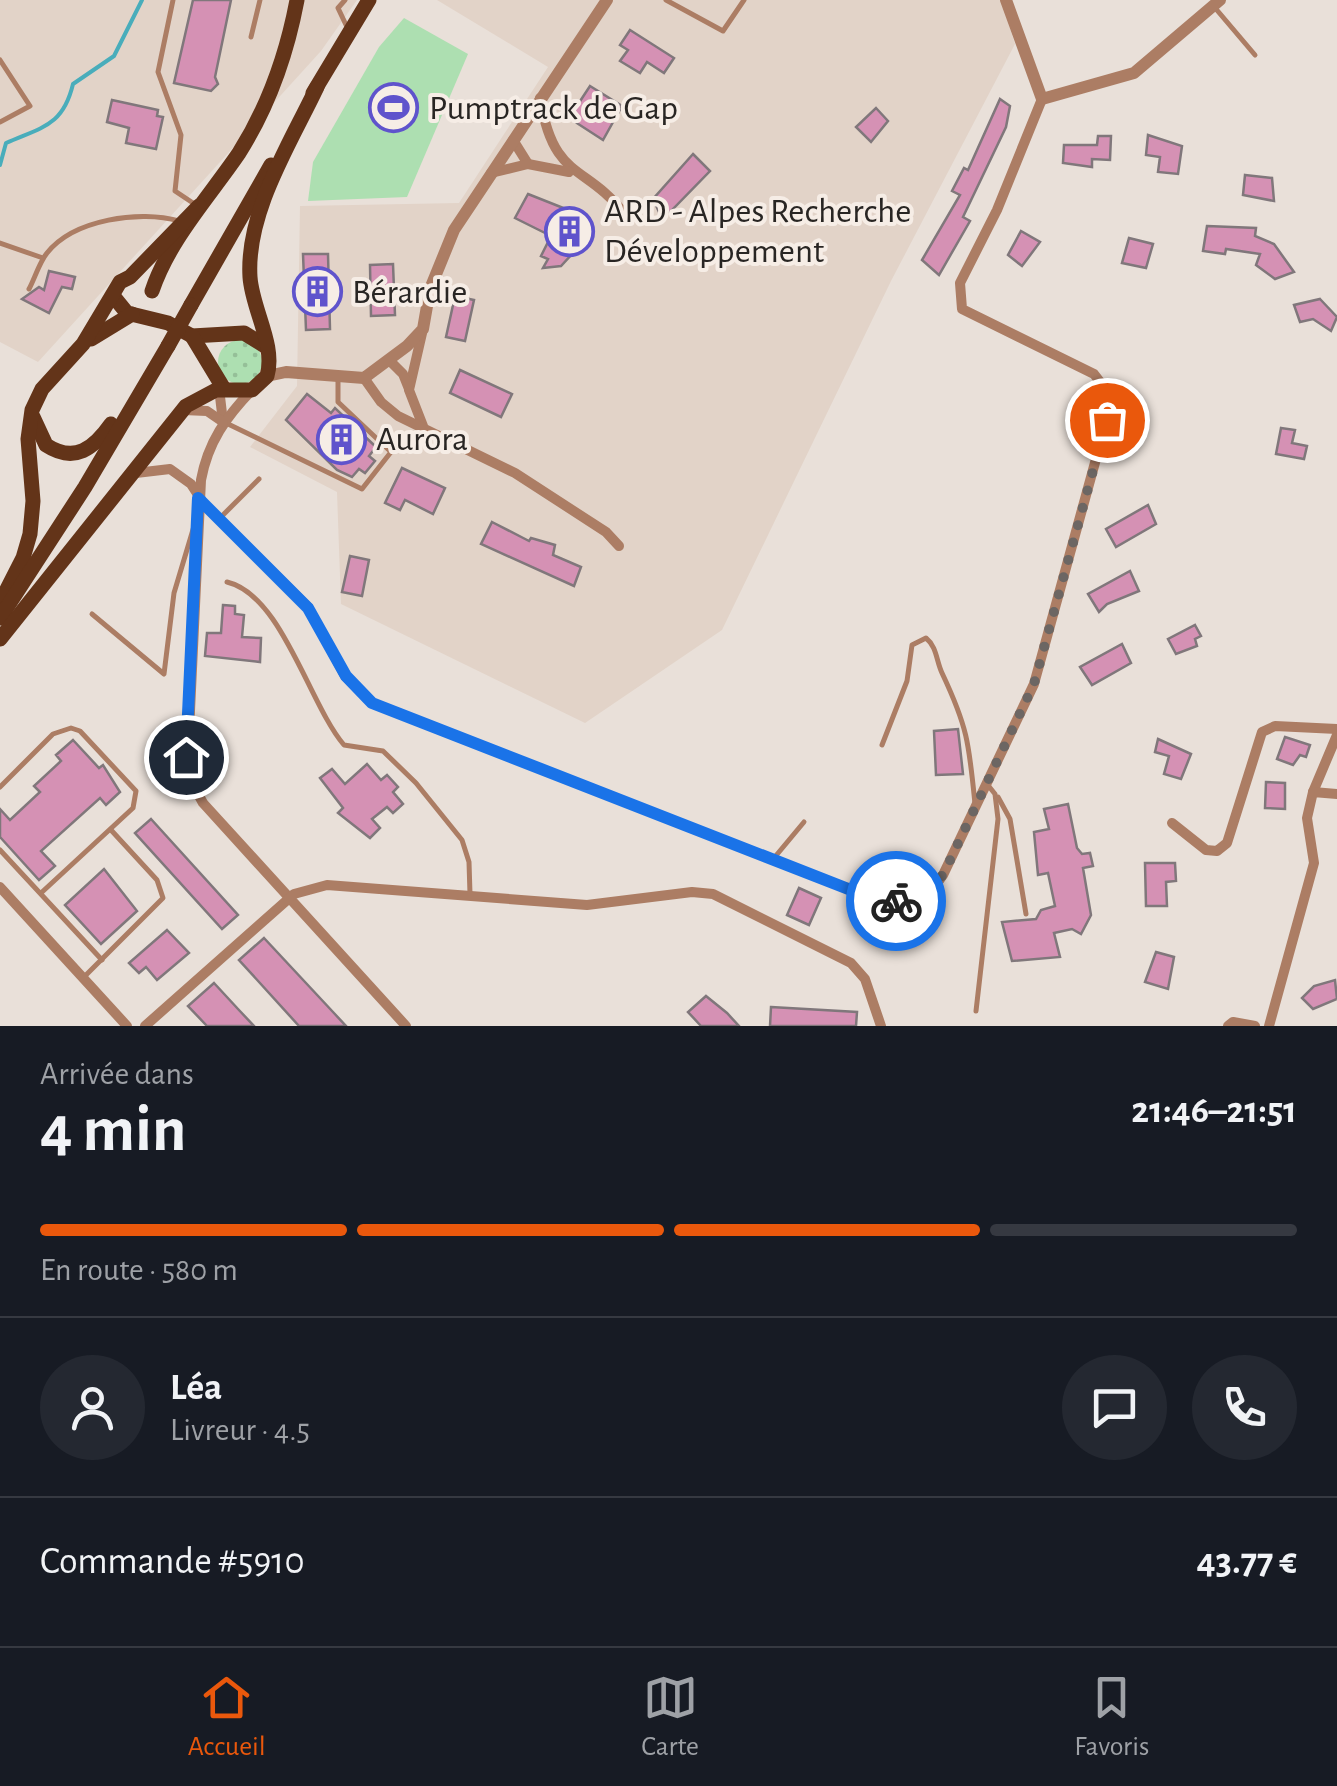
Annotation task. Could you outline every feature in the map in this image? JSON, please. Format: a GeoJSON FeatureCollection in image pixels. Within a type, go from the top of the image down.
{"type":"FeatureCollection","features":[{"type":"Feature","properties":{"kind":"main road"},"geometry":{"type":"LineString","coordinates":[[0,603],[24,558],[30,534],[33,502],[28,440],[32,410],[42,389],[83,344],[120,282],[130,277],[198,206],[241,149],[270,94],[297,0]]}},
{"type":"Feature","properties":{"kind":"main road"},"geometry":{"type":"LineString","coordinates":[[0,618],[85,487],[348,30],[369,0]]}},
{"type":"Feature","properties":{"kind":"main road"},"geometry":{"type":"LineString","coordinates":[[0,639],[182,410],[195,398],[221,387],[252,390],[267,376],[268,352],[250,279],[252,248],[264,202],[317,87]]}},
{"type":"Feature","properties":{"kind":"main road"},"geometry":{"type":"LineString","coordinates":[[83,344],[136,314],[152,295],[198,206]]}},
{"type":"Feature","properties":{"kind":"main road"},"geometry":{"type":"LineString","coordinates":[[130,277],[146,282],[168,323]]}},
{"type":"Feature","properties":{"kind":"main road"},"geometry":{"type":"LineString","coordinates":[[114,297],[118,307],[168,323],[192,336],[251,335],[268,352]]}},
{"type":"Feature","properties":{"kind":"main road"},"geometry":{"type":"LineString","coordinates":[[192,336],[221,387]]}},
{"type":"Feature","properties":{"kind":"main road"},"geometry":{"type":"LineString","coordinates":[[210,364],[214,347],[225,336]]}},
{"type":"Feature","properties":{"kind":"main road"},"geometry":{"type":"LineString","coordinates":[[32,410],[39,436],[57,452],[90,449],[164,352]]}},
{"type":"Feature","properties":{"kind":"street"},"geometry":{"type":"LineString","coordinates":[[380,402],[399,401],[409,390],[430,290],[446,246],[607,0]]}},
{"type":"Feature","properties":{"kind":"street"},"geometry":{"type":"LineString","coordinates":[[131,476],[150,468],[170,468],[190,484],[198,498],[308,608],[346,676],[372,703],[872,898],[908,900],[938,882],[975,807],[991,789],[1034,684],[1108,408],[1104,387],[1094,374],[962,309],[958,302],[960,283],[997,210],[1042,99],[1006,0]]}},
{"type":"Feature","properties":{"kind":"street"},"geometry":{"type":"LineString","coordinates":[[1042,99],[1134,73],[1218,3]]}},
{"type":"Feature","properties":{"kind":"street"},"geometry":{"type":"LineString","coordinates":[[491,173],[533,165],[548,156],[550,138],[540,98]]}},
{"type":"Feature","properties":{"kind":"street"},"geometry":{"type":"LineString","coordinates":[[524,122],[550,138],[575,174]]}},
{"type":"Feature","properties":{"kind":"street"},"geometry":{"type":"LineString","coordinates":[[513,140],[533,165],[575,174],[609,196],[626,216]]}},
{"type":"Feature","properties":{"kind":"street"},"geometry":{"type":"LineString","coordinates":[[267,376],[364,378],[390,361],[422,329]]}},
{"type":"Feature","properties":{"kind":"street"},"geometry":{"type":"LineString","coordinates":[[268,352],[308,374]]}},
{"type":"Feature","properties":{"kind":"street"},"geometry":{"type":"LineString","coordinates":[[390,361],[402,374],[412,406],[424,427]]}},
{"type":"Feature","properties":{"kind":"street"},"geometry":{"type":"LineString","coordinates":[[364,378],[380,402],[398,416],[516,474],[606,532],[619,546]]}},
{"type":"Feature","properties":{"kind":"street"},"geometry":{"type":"LineString","coordinates":[[221,387],[223,422]]}},
{"type":"Feature","properties":{"kind":"street"},"geometry":{"type":"LineString","coordinates":[[252,390],[223,422],[206,454],[198,498],[187,774],[202,803],[406,1026]]}},
{"type":"Feature","properties":{"kind":"street"},"geometry":{"type":"LineString","coordinates":[[182,410],[207,411],[223,422]]}},
{"type":"Feature","properties":{"kind":"street"},"geometry":{"type":"LineString","coordinates":[[1172,823],[1206,850],[1217,851],[1227,842],[1262,732],[1275,726],[1337,732],[1307,818],[1314,863],[1270,1026]]}},
{"type":"Feature","properties":{"kind":"street"},"geometry":{"type":"LineString","coordinates":[[1313,792],[1337,794]]}},
{"type":"Feature","properties":{"kind":"street"},"geometry":{"type":"LineString","coordinates":[[145,1026],[288,899],[303,888],[327,885],[602,905],[692,892],[713,894],[851,964],[865,979],[881,1026]]}},
{"type":"Feature","properties":{"kind":"street"},"geometry":{"type":"LineString","coordinates":[[0,887],[127,1026]]}},
{"type":"Feature","properties":{"kind":"street"},"geometry":{"type":"LineString","coordinates":[[1228,1026],[1232,1022],[1254,1026]]}},
{"type":"Feature","properties":{"kind":"lane"},"geometry":{"type":"LineString","coordinates":[[173,0],[158,72],[181,135],[174,190],[198,206]]}},
{"type":"Feature","properties":{"kind":"lane"},"geometry":{"type":"LineString","coordinates":[[251,37],[260,0]]}},
{"type":"Feature","properties":{"kind":"lane"},"geometry":{"type":"LineString","coordinates":[[345,0],[338,8],[348,30]]}},
{"type":"Feature","properties":{"kind":"lane"},"geometry":{"type":"LineString","coordinates":[[666,0],[723,32],[744,0]]}},
{"type":"Feature","properties":{"kind":"lane"},"geometry":{"type":"LineString","coordinates":[[1218,3],[1255,55]]}},
{"type":"Feature","properties":{"kind":"lane"},"geometry":{"type":"LineString","coordinates":[[0,60],[30,106],[0,122]]}},
{"type":"Feature","properties":{"kind":"lane"},"geometry":{"type":"LineString","coordinates":[[29,289],[44,258],[71,234],[104,222],[158,215],[182,222]]}},
{"type":"Feature","properties":{"kind":"lane"},"geometry":{"type":"LineString","coordinates":[[0,243],[44,258]]}},
{"type":"Feature","properties":{"kind":"lane"},"geometry":{"type":"LineString","coordinates":[[223,422],[362,489],[391,452],[338,402],[338,378]]}},
{"type":"Feature","properties":{"kind":"lane"},"geometry":{"type":"LineString","coordinates":[[219,519],[259,479]]}},
{"type":"Feature","properties":{"kind":"lane"},"geometry":{"type":"LineString","coordinates":[[92,614],[164,674],[174,593],[196,520]]}},
{"type":"Feature","properties":{"kind":"lane"},"geometry":{"type":"LineString","coordinates":[[228,582],[248,590],[285,640],[344,745],[376,749],[392,756],[457,833],[468,862],[470,897]]}},
{"type":"Feature","properties":{"kind":"lane"},"geometry":{"type":"LineString","coordinates":[[882,745],[908,682],[912,645],[926,638],[933,644],[967,728],[975,807]]}},
{"type":"Feature","properties":{"kind":"lane"},"geometry":{"type":"LineString","coordinates":[[0,787],[54,734],[71,728],[80,731],[136,791],[137,802],[111,830],[41,893]]}},
{"type":"Feature","properties":{"kind":"lane"},"geometry":{"type":"LineString","coordinates":[[991,789],[1010,819],[1026,914]]}},
{"type":"Feature","properties":{"kind":"lane"},"geometry":{"type":"LineString","coordinates":[[976,1011],[998,818],[991,789]]}},
{"type":"Feature","properties":{"kind":"lane"},"geometry":{"type":"LineString","coordinates":[[773,860],[804,822]]}},
{"type":"Feature","properties":{"kind":"lane"},"geometry":{"type":"LineString","coordinates":[[84,976],[163,898],[157,880],[111,830]]}},
{"type":"Feature","properties":{"kind":"lane"},"geometry":{"type":"LineString","coordinates":[[0,850],[102,960]]}},
{"type":"Feature","properties":{"kind":"shaded area"},"geometry":{"type":"Polygon","coordinates":[[[0,0],[357,0],[321,51],[38,362],[0,342],[0,0]]]}},
{"type":"Feature","properties":{"kind":"shaded area"},"geometry":{"type":"Polygon","coordinates":[[[437,0],[1001,0],[1015,44],[891,281],[722,630],[585,723],[341,604],[337,492],[250,447],[297,386],[300,206],[459,203],[548,67],[437,0]]]}},
{"type":"Feature","properties":{"kind":"green space","name":"Pumptrack de Gap"},"geometry":{"type":"Polygon","coordinates":[[[404,18],[468,54],[407,197],[308,201],[313,162],[379,47],[404,18]]]}},
{"type":"Feature","properties":{"kind":"green space"},"geometry":{"type":"Polygon","coordinates":[[[240,340],[255,347],[262,362],[255,377],[240,384],[225,377],[218,362],[225,347],[240,340]]]}},
{"type":"Feature","properties":{"kind":"building"},"geometry":{"type":"Polygon","coordinates":[[[193,0],[231,0],[215,77],[218,84],[211,91],[174,83],[193,0]]]}},
{"type":"Feature","properties":{"kind":"building"},"geometry":{"type":"Polygon","coordinates":[[[630,30],[674,58],[664,73],[647,62],[640,73],[620,61],[628,50],[620,45],[630,30]]]}},
{"type":"Feature","properties":{"kind":"building"},"geometry":{"type":"Polygon","coordinates":[[[590,86],[622,106],[603,140],[569,118],[590,86]]]}},
{"type":"Feature","properties":{"kind":"building"},"geometry":{"type":"Polygon","coordinates":[[[1000,99],[1010,106],[1006,127],[963,217],[970,221],[939,275],[922,260],[960,195],[952,191],[964,168],[968,170],[1000,99]]]}},
{"type":"Feature","properties":{"kind":"building"},"geometry":{"type":"Polygon","coordinates":[[[112,100],[158,110],[157,116],[163,117],[156,149],[126,143],[129,128],[107,122],[112,100]]]}},
{"type":"Feature","properties":{"kind":"building"},"geometry":{"type":"Polygon","coordinates":[[[876,108],[888,121],[871,142],[856,127],[876,108]]]}},
{"type":"Feature","properties":{"kind":"building"},"geometry":{"type":"Polygon","coordinates":[[[1148,135],[1182,146],[1178,174],[1158,172],[1160,157],[1146,155],[1148,135]]]}},
{"type":"Feature","properties":{"kind":"building"},"geometry":{"type":"Polygon","coordinates":[[[1098,136],[1111,136],[1110,160],[1092,159],[1092,167],[1063,163],[1064,145],[1097,145],[1098,136]]]}},
{"type":"Feature","properties":{"kind":"building"},"geometry":{"type":"Polygon","coordinates":[[[693,154],[710,171],[670,212],[659,212],[653,199],[693,154]]]}},
{"type":"Feature","properties":{"kind":"building"},"geometry":{"type":"Polygon","coordinates":[[[1245,175],[1272,178],[1274,201],[1243,195],[1245,175]]]}},
{"type":"Feature","properties":{"kind":"building","name":"ARD - Alpes Recherche Développement"},"geometry":{"type":"Polygon","coordinates":[[[528,194],[586,217],[580,229],[588,233],[585,240],[561,266],[543,268],[548,259],[541,256],[551,236],[515,218],[528,194]]]}},
{"type":"Feature","properties":{"kind":"building"},"geometry":{"type":"Polygon","coordinates":[[[1207,226],[1256,228],[1255,236],[1274,244],[1294,272],[1275,279],[1256,265],[1260,254],[1226,249],[1225,254],[1203,251],[1207,226]]]}},
{"type":"Feature","properties":{"kind":"building"},"geometry":{"type":"Polygon","coordinates":[[[1021,231],[1040,242],[1022,266],[1008,255],[1021,231]]]}},
{"type":"Feature","properties":{"kind":"building"},"geometry":{"type":"Polygon","coordinates":[[[1129,238],[1153,244],[1146,268],[1122,263],[1129,238]]]}},
{"type":"Feature","properties":{"kind":"building","name":"Bérardie"},"geometry":{"type":"Polygon","coordinates":[[[303,254],[328,254],[330,329],[306,330],[303,254]]]}},
{"type":"Feature","properties":{"kind":"building"},"geometry":{"type":"Polygon","coordinates":[[[393,264],[395,315],[371,316],[370,265],[393,264]]]}},
{"type":"Feature","properties":{"kind":"building"},"geometry":{"type":"Polygon","coordinates":[[[49,271],[75,277],[72,289],[62,287],[49,313],[22,299],[39,287],[44,290],[49,271]]]}},
{"type":"Feature","properties":{"kind":"building"},"geometry":{"type":"Polygon","coordinates":[[[455,296],[474,300],[465,341],[446,337],[455,296]]]}},
{"type":"Feature","properties":{"kind":"building"},"geometry":{"type":"Polygon","coordinates":[[[1320,299],[1337,317],[1331,331],[1313,319],[1300,322],[1294,305],[1320,299]]]}},
{"type":"Feature","properties":{"kind":"building"},"geometry":{"type":"Polygon","coordinates":[[[460,370],[512,394],[501,417],[450,393],[460,370]]]}},
{"type":"Feature","properties":{"kind":"building","name":"Aurora"},"geometry":{"type":"Polygon","coordinates":[[[307,394],[331,413],[335,408],[376,447],[369,456],[375,461],[365,473],[359,469],[352,477],[337,470],[286,420],[307,394]]]}},
{"type":"Feature","properties":{"kind":"building"},"geometry":{"type":"Polygon","coordinates":[[[1281,428],[1295,430],[1292,443],[1307,446],[1304,459],[1276,454],[1281,428]]]}},
{"type":"Feature","properties":{"kind":"building"},"geometry":{"type":"Polygon","coordinates":[[[402,468],[445,488],[433,514],[405,500],[400,510],[385,503],[402,468]]]}},
{"type":"Feature","properties":{"kind":"building"},"geometry":{"type":"Polygon","coordinates":[[[1148,505],[1156,524],[1116,547],[1106,529],[1148,505]]]}},
{"type":"Feature","properties":{"kind":"building"},"geometry":{"type":"Polygon","coordinates":[[[492,522],[529,541],[531,538],[555,545],[553,555],[581,567],[574,586],[481,544],[492,522]]]}},
{"type":"Feature","properties":{"kind":"building"},"geometry":{"type":"Polygon","coordinates":[[[350,556],[369,560],[362,596],[342,592],[350,556]]]}},
{"type":"Feature","properties":{"kind":"building"},"geometry":{"type":"Polygon","coordinates":[[[1130,571],[1139,591],[1107,604],[1099,612],[1088,594],[1130,571]]]}},
{"type":"Feature","properties":{"kind":"building"},"geometry":{"type":"Polygon","coordinates":[[[223,605],[235,606],[235,614],[244,615],[242,637],[261,638],[260,662],[205,656],[207,633],[221,633],[223,605]]]}},
{"type":"Feature","properties":{"kind":"building"},"geometry":{"type":"Polygon","coordinates":[[[1195,625],[1201,636],[1195,639],[1197,646],[1176,654],[1168,639],[1195,625]]]}},
{"type":"Feature","properties":{"kind":"building"},"geometry":{"type":"Polygon","coordinates":[[[1122,644],[1131,663],[1092,685],[1080,667],[1122,644]]]}},
{"type":"Feature","properties":{"kind":"building"},"geometry":{"type":"Polygon","coordinates":[[[958,729],[963,774],[936,775],[934,731],[958,729]]]}},
{"type":"Feature","properties":{"kind":"building"},"geometry":{"type":"Polygon","coordinates":[[[1285,737],[1310,745],[1306,757],[1300,755],[1293,765],[1277,759],[1285,737]]]}},
{"type":"Feature","properties":{"kind":"building"},"geometry":{"type":"Polygon","coordinates":[[[1158,739],[1191,754],[1181,779],[1164,774],[1169,756],[1155,752],[1158,739]]]}},
{"type":"Feature","properties":{"kind":"building"},"geometry":{"type":"Polygon","coordinates":[[[73,740],[99,768],[103,765],[120,792],[106,805],[100,798],[41,851],[55,866],[39,880],[0,837],[0,809],[10,820],[40,792],[34,786],[61,761],[56,755],[73,740]]]}},
{"type":"Feature","properties":{"kind":"building"},"geometry":{"type":"Polygon","coordinates":[[[367,764],[381,780],[387,775],[398,787],[393,792],[403,804],[393,813],[387,807],[372,819],[380,828],[370,838],[338,813],[343,808],[320,778],[332,769],[345,784],[367,764]]]}},
{"type":"Feature","properties":{"kind":"building"},"geometry":{"type":"Polygon","coordinates":[[[1266,782],[1285,783],[1285,809],[1265,808],[1266,782]]]}},
{"type":"Feature","properties":{"kind":"building"},"geometry":{"type":"Polygon","coordinates":[[[1068,804],[1077,848],[1082,854],[1090,853],[1093,866],[1083,868],[1091,915],[1081,934],[1072,929],[1054,933],[1060,957],[1012,961],[1002,922],[1036,919],[1041,910],[1055,906],[1048,873],[1038,875],[1034,832],[1049,829],[1044,809],[1068,804]]]}},
{"type":"Feature","properties":{"kind":"building"},"geometry":{"type":"Polygon","coordinates":[[[151,819],[238,915],[222,929],[135,833],[151,819]]]}},
{"type":"Feature","properties":{"kind":"building"},"geometry":{"type":"Polygon","coordinates":[[[1145,863],[1175,863],[1176,881],[1166,882],[1167,906],[1146,906],[1145,863]]]}},
{"type":"Feature","properties":{"kind":"building"},"geometry":{"type":"Polygon","coordinates":[[[104,869],[137,911],[101,944],[65,905],[104,869]]]}},
{"type":"Feature","properties":{"kind":"building"},"geometry":{"type":"Polygon","coordinates":[[[799,888],[821,898],[809,925],[787,915],[799,888]]]}},
{"type":"Feature","properties":{"kind":"building"},"geometry":{"type":"Polygon","coordinates":[[[167,930],[189,953],[157,980],[146,967],[139,973],[129,963],[167,930]]]}},
{"type":"Feature","properties":{"kind":"building"},"geometry":{"type":"Polygon","coordinates":[[[264,938],[346,1026],[299,1026],[239,960],[264,938]]]}},
{"type":"Feature","properties":{"kind":"building"},"geometry":{"type":"Polygon","coordinates":[[[1156,952],[1174,957],[1168,989],[1145,982],[1156,952]]]}},
{"type":"Feature","properties":{"kind":"building"},"geometry":{"type":"Polygon","coordinates":[[[1335,980],[1337,999],[1313,1009],[1302,998],[1314,986],[1335,980]]]}},
{"type":"Feature","properties":{"kind":"building"},"geometry":{"type":"Polygon","coordinates":[[[214,983],[254,1026],[207,1026],[188,1006],[214,983]]]}},
{"type":"Feature","properties":{"kind":"building"},"geometry":{"type":"Polygon","coordinates":[[[706,996],[739,1026],[701,1026],[688,1012],[706,996]]]}},
{"type":"Feature","properties":{"kind":"building"},"geometry":{"type":"Polygon","coordinates":[[[771,1007],[857,1012],[856,1026],[770,1026],[771,1007]]]}},
{"type":"Feature","properties":{"kind":"waterway"},"geometry":{"type":"LineString","coordinates":[[0,165],[6,143],[57,117],[73,84],[114,56],[142,0]]}},
{"type":"Feature","properties":{"kind":"way so far"},"geometry":{"type":"LineString","coordinates":[[896,901],[920,896],[943,875],[1034,684],[1107,420]]}},
{"type":"Feature","properties":{"kind":"place","name":"Pumptrack de Gap"},"geometry":{"type":"Point","coordinates":[394,108]}},
{"type":"Feature","properties":{"kind":"place","name":"ARD - Alpes Recherche Développement"},"geometry":{"type":"Point","coordinates":[569,231]}},
{"type":"Feature","properties":{"kind":"place","name":"Bérardie"},"geometry":{"type":"Point","coordinates":[317,292]}},
{"type":"Feature","properties":{"kind":"place","name":"Aurora"},"geometry":{"type":"Point","coordinates":[341,439]}},
{"type":"Feature","properties":{"kind":"route"},"geometry":{"type":"LineString","coordinates":[[186,757],[198,498],[308,608],[358,693],[384,710],[872,898],[896,901]]}}]}
